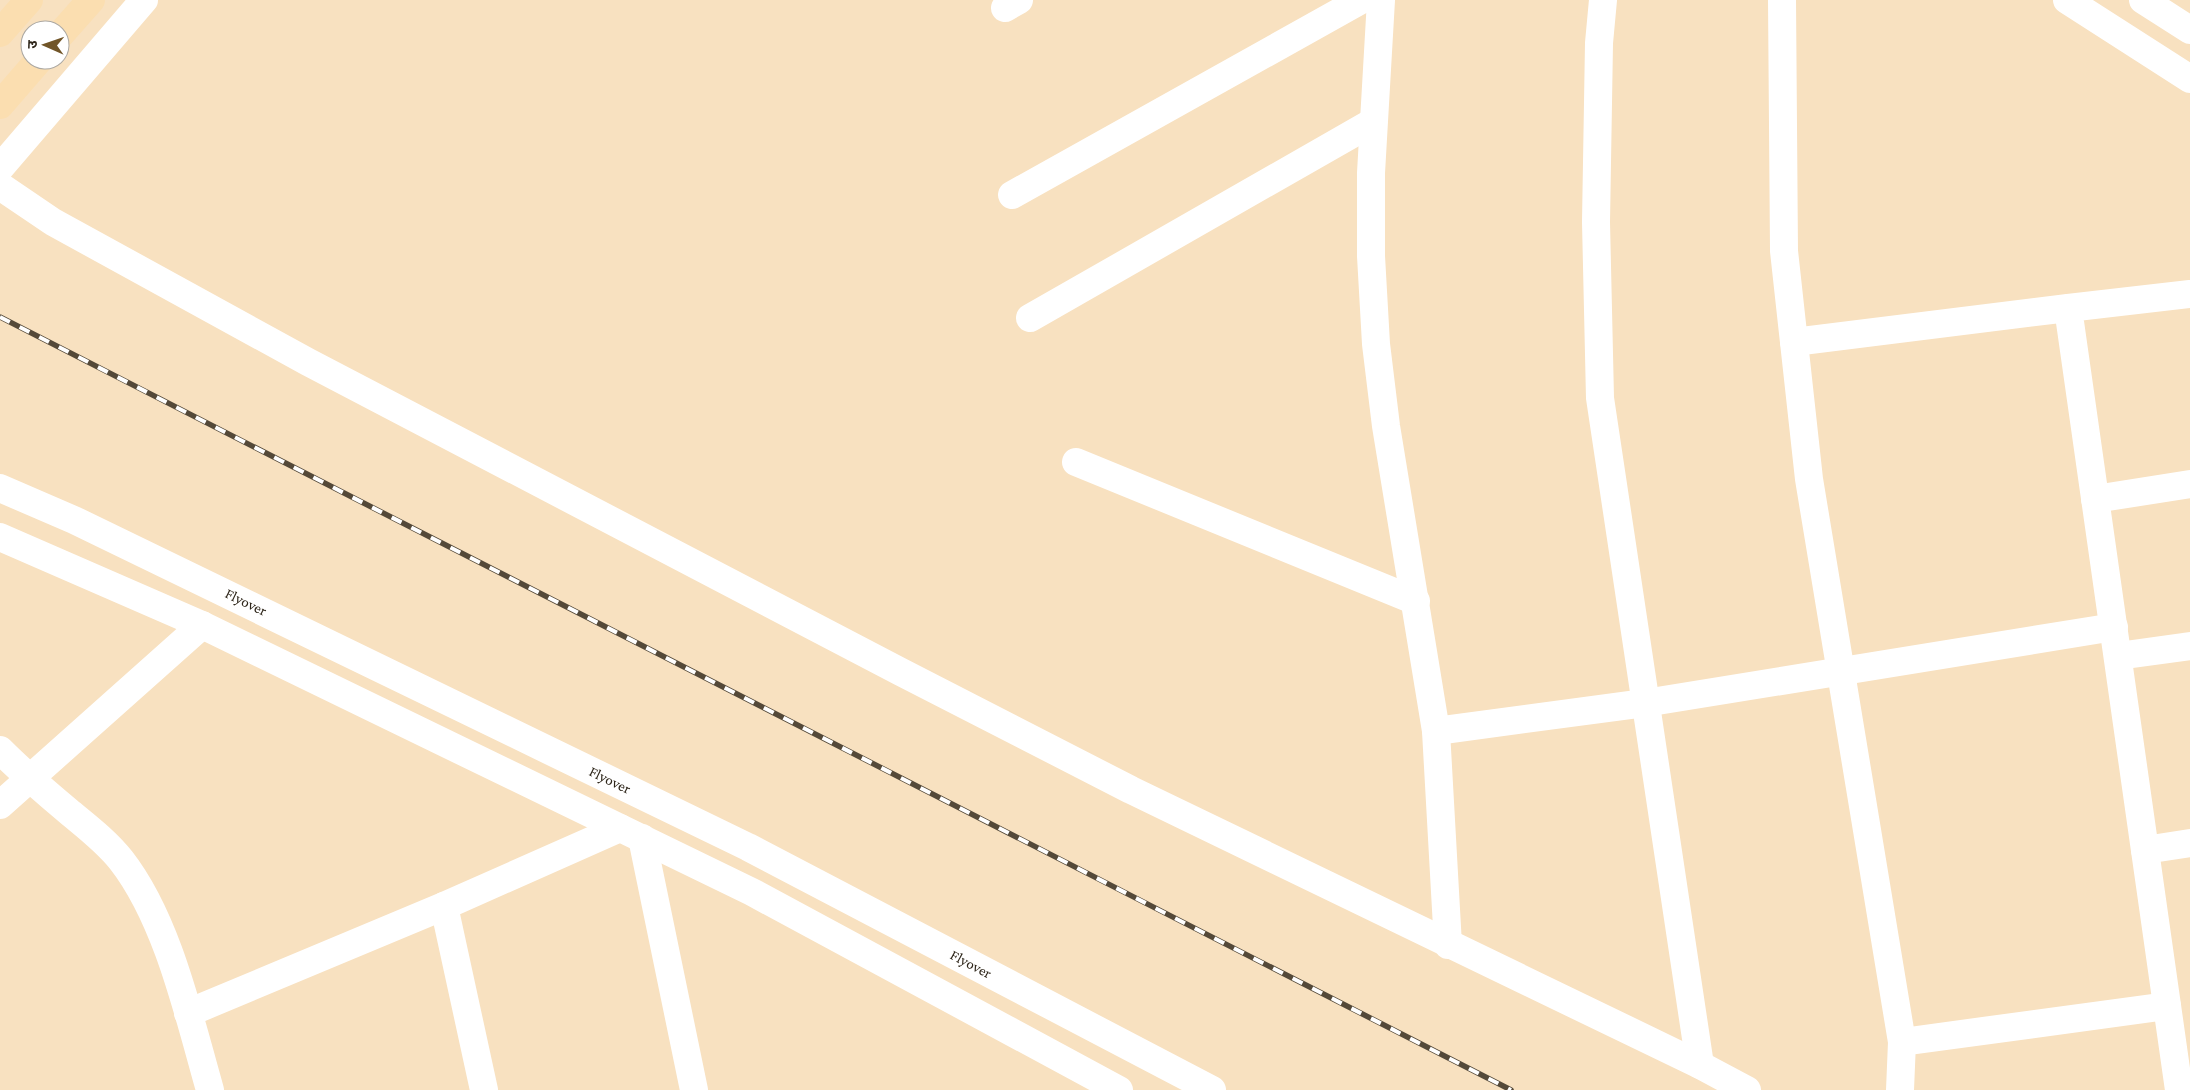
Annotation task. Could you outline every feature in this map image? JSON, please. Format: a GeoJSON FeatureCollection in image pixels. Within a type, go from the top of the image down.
{"type":"FeatureCollection","features":[{"type":"Feature","properties":{"kind":"main road"},"geometry":{"type":"LineString","coordinates":[[0,33],[29,0]]}},
{"type":"Feature","properties":{"kind":"main road"},"geometry":{"type":"LineString","coordinates":[[70,23],[90,0]]}},
{"type":"Feature","properties":{"kind":"main road"},"geometry":{"type":"LineString","coordinates":[[0,106],[31,70]]}},
{"type":"Feature","properties":{"kind":"street"},"geometry":{"type":"LineString","coordinates":[[0,168],[144,0]]}},
{"type":"Feature","properties":{"kind":"street"},"geometry":{"type":"LineString","coordinates":[[1012,195],[1361,0]]}},
{"type":"Feature","properties":{"kind":"street"},"geometry":{"type":"LineString","coordinates":[[1381,0],[1373,122],[1371,256],[1376,344],[1386,426],[1436,731],[1448,945]]}},
{"type":"Feature","properties":{"kind":"street"},"geometry":{"type":"LineString","coordinates":[[1604,0],[1599,43],[1596,222],[1600,398],[1700,1065]]}},
{"type":"Feature","properties":{"kind":"street"},"geometry":{"type":"LineString","coordinates":[[1782,0],[1784,252],[1809,479],[1902,1042],[1900,1090]]}},
{"type":"Feature","properties":{"kind":"street"},"geometry":{"type":"LineString","coordinates":[[2067,0],[2190,79]]}},
{"type":"Feature","properties":{"kind":"street"},"geometry":{"type":"LineString","coordinates":[[2143,0],[2190,30]]}},
{"type":"Feature","properties":{"kind":"street"},"geometry":{"type":"LineString","coordinates":[[1030,318],[1373,122]]}},
{"type":"Feature","properties":{"kind":"street"},"geometry":{"type":"LineString","coordinates":[[0,186],[53,222],[316,367],[901,672],[1131,790],[1448,945],[1700,1065],[1747,1090]]}},
{"type":"Feature","properties":{"kind":"street"},"geometry":{"type":"LineString","coordinates":[[1794,342],[2190,294]]}},
{"type":"Feature","properties":{"kind":"street"},"geometry":{"type":"LineString","coordinates":[[2068,308],[2167,1006],[2181,1041],[2179,1090]]}},
{"type":"Feature","properties":{"kind":"street"},"geometry":{"type":"LineString","coordinates":[[1076,462],[1416,601]]}},
{"type":"Feature","properties":{"kind":"street"},"geometry":{"type":"LineString","coordinates":[[2095,499],[2190,484]]}},
{"type":"Feature","properties":{"kind":"street","name":"Flyover"},"geometry":{"type":"LineString","coordinates":[[0,488],[83,524],[748,847],[1212,1090]]}},
{"type":"Feature","properties":{"kind":"street"},"geometry":{"type":"LineString","coordinates":[[0,536],[202,625],[752,892],[1119,1090]]}},
{"type":"Feature","properties":{"kind":"street"},"geometry":{"type":"LineString","coordinates":[[0,805],[28,778],[202,625]]}},
{"type":"Feature","properties":{"kind":"street"},"geometry":{"type":"LineString","coordinates":[[1436,731],[1645,703],[2114,628]]}},
{"type":"Feature","properties":{"kind":"street"},"geometry":{"type":"LineString","coordinates":[[2118,656],[2190,646]]}},
{"type":"Feature","properties":{"kind":"street"},"geometry":{"type":"LineString","coordinates":[[0,750],[28,778],[94,833],[121,860],[157,919],[188,1013],[210,1090]]}},
{"type":"Feature","properties":{"kind":"street"},"geometry":{"type":"LineString","coordinates":[[188,1013],[444,906],[631,833]]}},
{"type":"Feature","properties":{"kind":"street"},"geometry":{"type":"LineString","coordinates":[[631,833],[694,1090]]}},
{"type":"Feature","properties":{"kind":"street"},"geometry":{"type":"LineString","coordinates":[[2145,850],[2190,843]]}},
{"type":"Feature","properties":{"kind":"street"},"geometry":{"type":"LineString","coordinates":[[444,906],[484,1090]]}},
{"type":"Feature","properties":{"kind":"street"},"geometry":{"type":"LineString","coordinates":[[1902,1042],[2167,1006]]}},
{"type":"Feature","properties":{"kind":"railway"},"geometry":{"type":"LineString","coordinates":[[0,317],[1511,1090]]}}]}
